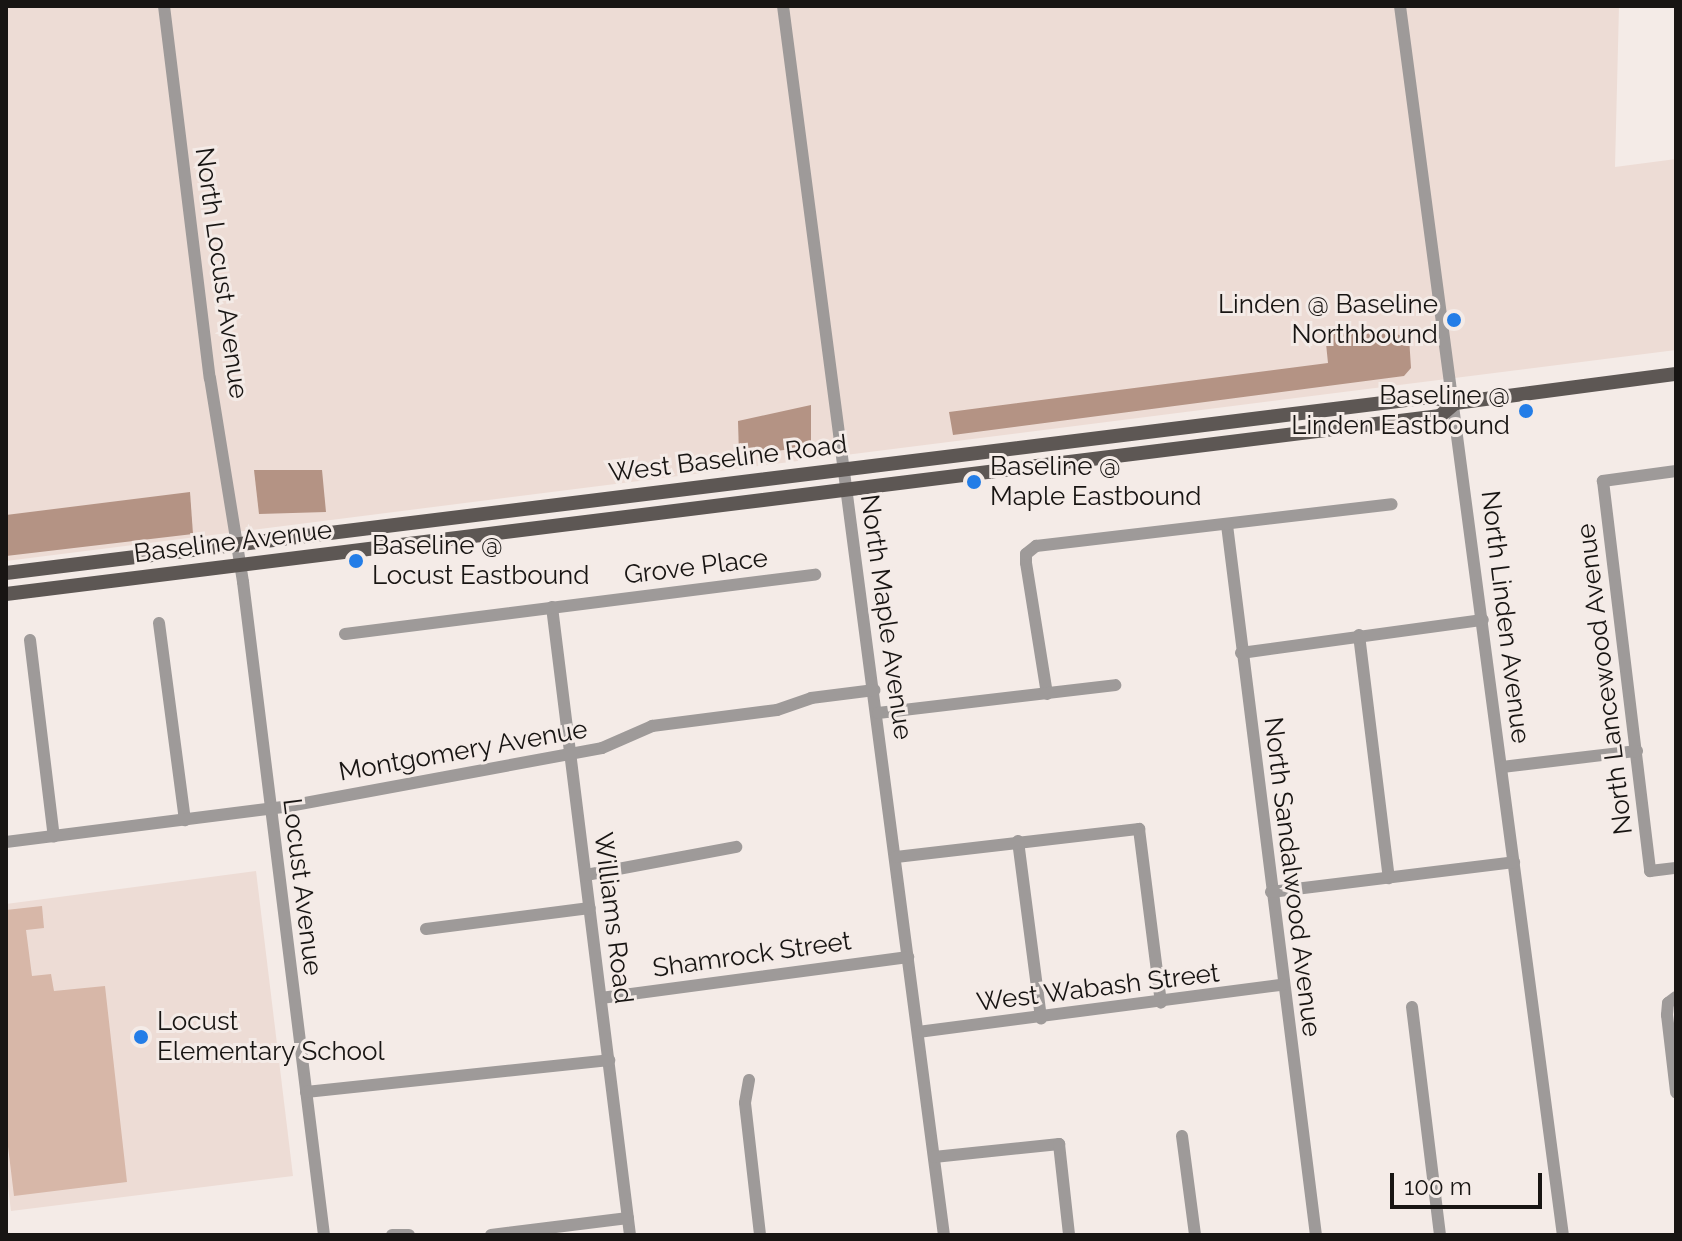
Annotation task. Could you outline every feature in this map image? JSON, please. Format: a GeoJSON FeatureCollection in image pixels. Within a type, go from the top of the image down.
{"type":"FeatureCollection","features":[{"type":"Feature","properties":{"kind":"main road","name":"West Baseline Road"},"geometry":{"type":"LineString","coordinates":[[6,573],[1432,397],[1455,403],[1676,374]]}},
{"type":"Feature","properties":{"kind":"main road","name":"West Baseline Road"},"geometry":{"type":"LineString","coordinates":[[847,491],[1440,416],[1455,403]]}},
{"type":"Feature","properties":{"kind":"main road","name":"Baseline Avenue"},"geometry":{"type":"LineString","coordinates":[[6,594],[847,491]]}},
{"type":"Feature","properties":{"kind":"street","name":"North Locust Avenue"},"geometry":{"type":"LineString","coordinates":[[164,6],[208,365],[237,545]]}},
{"type":"Feature","properties":{"kind":"street","name":"North Maple Avenue"},"geometry":{"type":"LineString","coordinates":[[783,6],[944,1235]]}},
{"type":"Feature","properties":{"kind":"street","name":"North Linden Avenue"},"geometry":{"type":"LineString","coordinates":[[1400,6],[1563,1235]]}},
{"type":"Feature","properties":{"kind":"street","name":"North Lancewood Avenue"},"geometry":{"type":"LineString","coordinates":[[1676,471],[1603,481],[1650,871],[1676,868]]}},
{"type":"Feature","properties":{"kind":"street"},"geometry":{"type":"LineString","coordinates":[[1047,694],[1026,563],[1030,550],[1392,504]]}},
{"type":"Feature","properties":{"kind":"street","name":"North Sandalwood Avenue"},"geometry":{"type":"LineString","coordinates":[[1227,525],[1282,985],[1316,1235]]}},
{"type":"Feature","properties":{"kind":"street","name":"Locust Avenue"},"geometry":{"type":"LineString","coordinates":[[237,545],[324,1235]]}},
{"type":"Feature","properties":{"kind":"street","name":"Grove Place"},"geometry":{"type":"LineString","coordinates":[[345,634],[815,575]]}},
{"type":"Feature","properties":{"kind":"street","name":"Williams Road"},"geometry":{"type":"LineString","coordinates":[[552,607],[630,1235]]}},
{"type":"Feature","properties":{"kind":"street"},"geometry":{"type":"LineString","coordinates":[[1241,653],[1483,620]]}},
{"type":"Feature","properties":{"kind":"street"},"geometry":{"type":"LineString","coordinates":[[159,623],[185,820]]}},
{"type":"Feature","properties":{"kind":"street"},"geometry":{"type":"LineString","coordinates":[[1359,635],[1389,878]]}},
{"type":"Feature","properties":{"kind":"street"},"geometry":{"type":"LineString","coordinates":[[30,640],[54,837]]}},
{"type":"Feature","properties":{"kind":"street"},"geometry":{"type":"LineString","coordinates":[[878,713],[1115,685]]}},
{"type":"Feature","properties":{"kind":"street","name":"Montgomery Avenue"},"geometry":{"type":"LineString","coordinates":[[6,842],[270,808],[602,748],[652,726],[874,690]]}},
{"type":"Feature","properties":{"kind":"street"},"geometry":{"type":"LineString","coordinates":[[1502,767],[1637,751]]}},
{"type":"Feature","properties":{"kind":"street"},"geometry":{"type":"LineString","coordinates":[[896,857],[1139,829],[1161,1003]]}},
{"type":"Feature","properties":{"kind":"street"},"geometry":{"type":"LineString","coordinates":[[1018,841],[1041,1019]]}},
{"type":"Feature","properties":{"kind":"street"},"geometry":{"type":"LineString","coordinates":[[586,875],[736,847]]}},
{"type":"Feature","properties":{"kind":"street"},"geometry":{"type":"LineString","coordinates":[[1271,892],[1514,862]]}},
{"type":"Feature","properties":{"kind":"street"},"geometry":{"type":"LineString","coordinates":[[426,929],[590,908]]}},
{"type":"Feature","properties":{"kind":"street","name":"Shamrock Street"},"geometry":{"type":"LineString","coordinates":[[601,998],[908,957]]}},
{"type":"Feature","properties":{"kind":"street","name":"West Wabash Street"},"geometry":{"type":"LineString","coordinates":[[918,1032],[1041,1019],[1282,985]]}},
{"type":"Feature","properties":{"kind":"street"},"geometry":{"type":"LineString","coordinates":[[1672,1000],[1676,1092]]}},
{"type":"Feature","properties":{"kind":"street"},"geometry":{"type":"LineString","coordinates":[[1412,1007],[1440,1235]]}},
{"type":"Feature","properties":{"kind":"street"},"geometry":{"type":"LineString","coordinates":[[306,1092],[609,1060]]}},
{"type":"Feature","properties":{"kind":"street"},"geometry":{"type":"LineString","coordinates":[[749,1080],[745,1103],[760,1235]]}},
{"type":"Feature","properties":{"kind":"street"},"geometry":{"type":"LineString","coordinates":[[1182,1136],[1195,1235]]}},
{"type":"Feature","properties":{"kind":"street"},"geometry":{"type":"LineString","coordinates":[[934,1157],[1059,1144],[1069,1235]]}},
{"type":"Feature","properties":{"kind":"street"},"geometry":{"type":"LineString","coordinates":[[491,1235],[628,1218]]}},
{"type":"Feature","properties":{"kind":"street"},"geometry":{"type":"LineString","coordinates":[[392,1235],[409,1235]]}},
{"type":"Feature","properties":{"kind":"shaded area"},"geometry":{"type":"Polygon","coordinates":[[[6,6],[1619,6],[1615,167],[1676,159],[1676,350],[6,561],[6,6]]]}},
{"type":"Feature","properties":{"kind":"shaded area"},"geometry":{"type":"Polygon","coordinates":[[[1370,329],[1409,337],[1411,368],[1404,376],[953,435],[949,412],[1328,363],[1325,334],[1370,329]]]}},
{"type":"Feature","properties":{"kind":"shaded area"},"geometry":{"type":"Polygon","coordinates":[[[811,405],[811,447],[739,455],[738,421],[811,405]]]}},
{"type":"Feature","properties":{"kind":"shaded area"},"geometry":{"type":"Polygon","coordinates":[[[254,470],[322,470],[326,512],[259,514],[254,470]]]}},
{"type":"Feature","properties":{"kind":"shaded area"},"geometry":{"type":"Polygon","coordinates":[[[190,492],[193,534],[6,556],[6,515],[190,492]]]}},
{"type":"Feature","properties":{"kind":"shaded area","name":"Locust Elementary School"},"geometry":{"type":"Polygon","coordinates":[[[256,871],[293,1176],[11,1211],[6,1170],[6,904],[256,871]]]}},
{"type":"Feature","properties":{"kind":"shaded area"},"geometry":{"type":"Polygon","coordinates":[[[42,906],[44,928],[26,930],[32,976],[51,974],[54,991],[105,986],[127,1182],[14,1196],[6,1130],[6,910],[42,906]]]}},
{"type":"Feature","properties":{"kind":"place","name":"Linden @ Baseline Northbound"},"geometry":{"type":"Point","coordinates":[1454,320]}},
{"type":"Feature","properties":{"kind":"place","name":"Baseline @ Linden Eastbound"},"geometry":{"type":"Point","coordinates":[1526,411]}},
{"type":"Feature","properties":{"kind":"place","name":"Baseline @ Maple Eastbound"},"geometry":{"type":"Point","coordinates":[974,482]}},
{"type":"Feature","properties":{"kind":"place","name":"Baseline @ Locust Eastbound"},"geometry":{"type":"Point","coordinates":[356,561]}},
{"type":"Feature","properties":{"kind":"place","name":"Locust Elementary School"},"geometry":{"type":"Point","coordinates":[141,1037]}}]}
